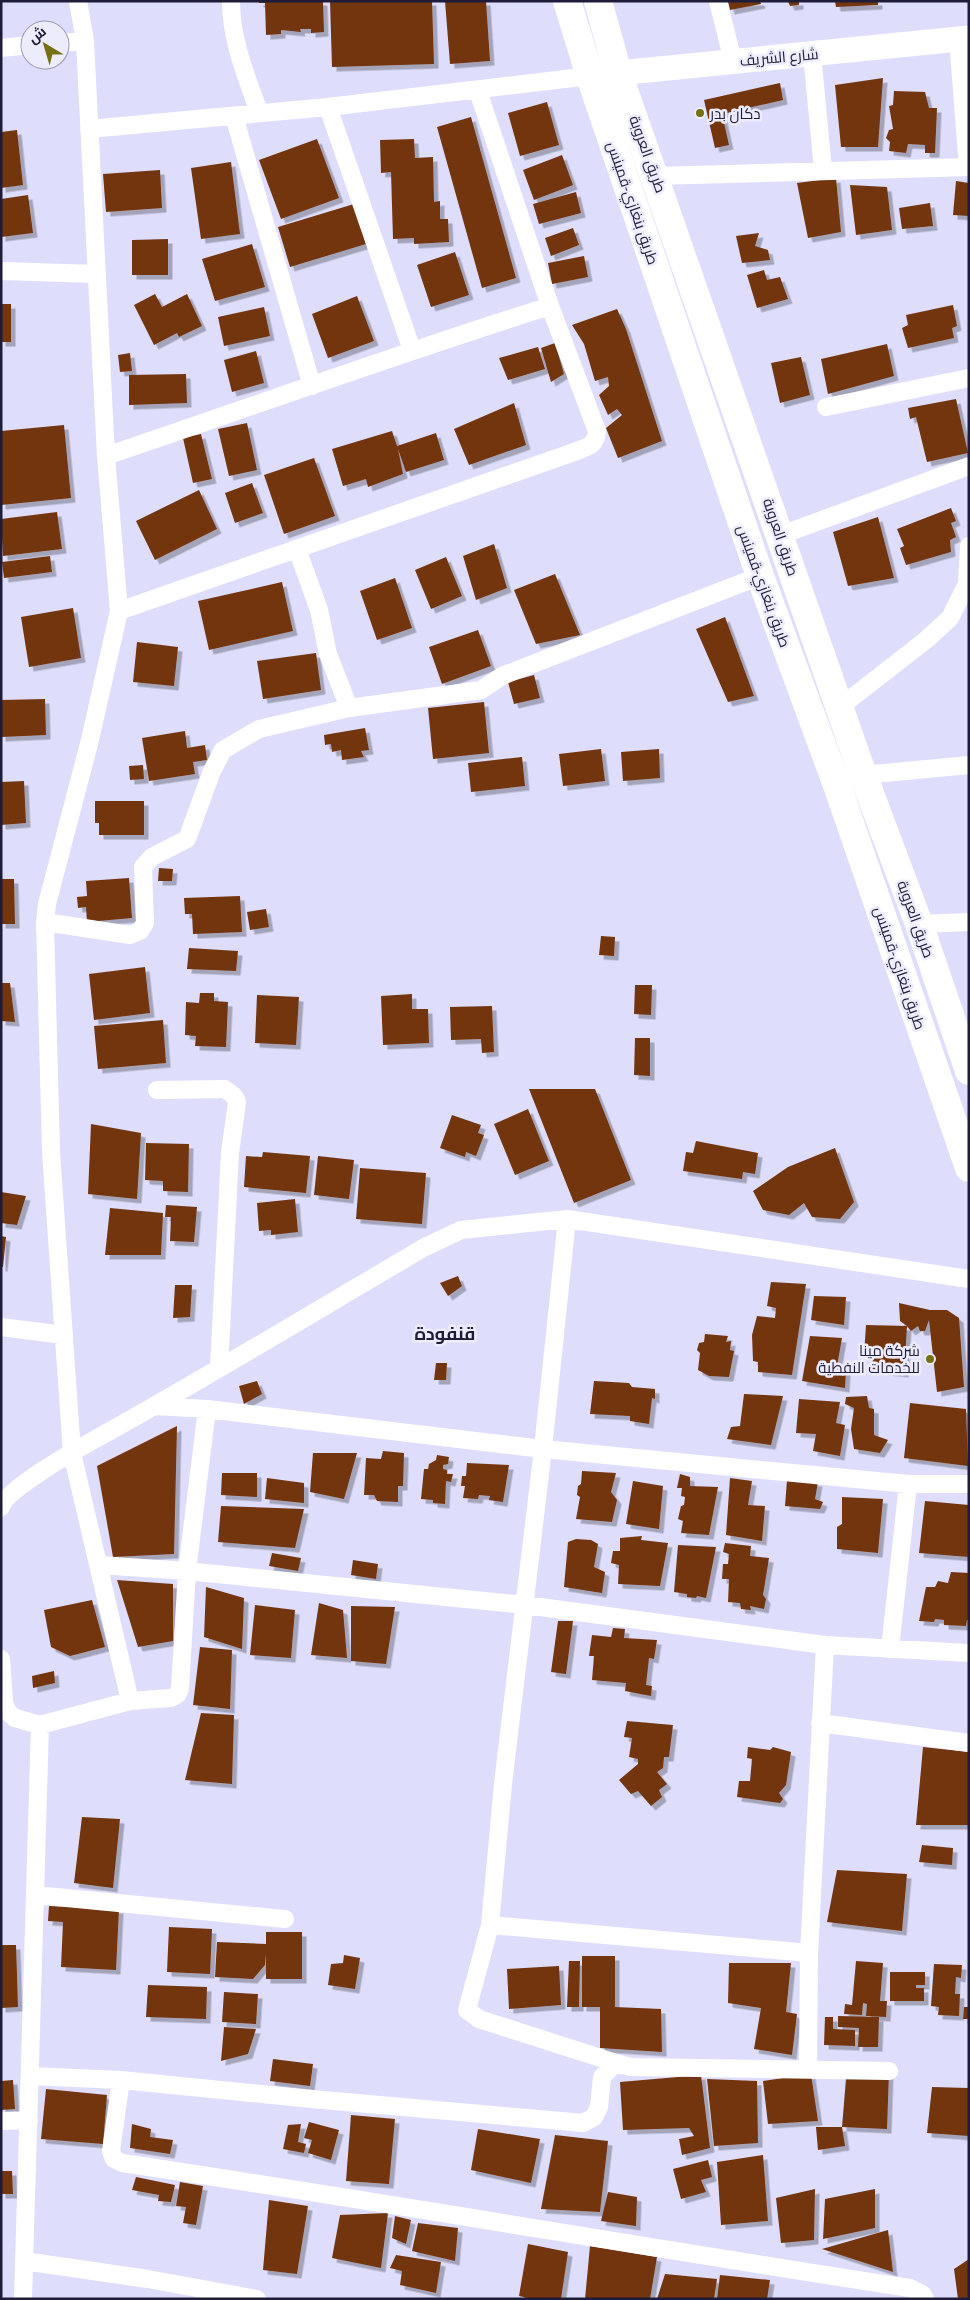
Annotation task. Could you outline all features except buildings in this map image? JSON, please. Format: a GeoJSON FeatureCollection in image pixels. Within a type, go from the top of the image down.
{"type":"FeatureCollection","features":[{"type":"Feature","properties":{"kind":"main road","name":"طريق بنغازي-قمينس"},"geometry":{"type":"LineString","coordinates":[[567,1],[590,76],[760,576],[838,788],[969,1168]]}},
{"type":"Feature","properties":{"kind":"main road","name":"طريق العروبة"},"geometry":{"type":"LineString","coordinates":[[598,1],[618,72],[656,176],[863,775],[919,924],[969,1070]]}},
{"type":"Feature","properties":{"kind":"main road","name":"شارع الشريف"},"geometry":{"type":"LineString","coordinates":[[590,76],[963,38]]}},
{"type":"Feature","properties":{"kind":"street"},"geometry":{"type":"LineString","coordinates":[[78,1],[85,41],[106,456],[119,611],[90,740],[51,887],[45,922],[51,1152],[72,1452],[130,1701]]}},
{"type":"Feature","properties":{"kind":"street"},"geometry":{"type":"LineString","coordinates":[[231,1],[232,31],[239,57],[259,112]]}},
{"type":"Feature","properties":{"kind":"street"},"geometry":{"type":"LineString","coordinates":[[718,1],[733,61]]}},
{"type":"Feature","properties":{"kind":"street"},"geometry":{"type":"LineString","coordinates":[[656,176],[969,167],[963,38]]}},
{"type":"Feature","properties":{"kind":"street"},"geometry":{"type":"LineString","coordinates":[[70,42],[85,41]]}},
{"type":"Feature","properties":{"kind":"street"},"geometry":{"type":"LineString","coordinates":[[1,48],[20,46]]}},
{"type":"Feature","properties":{"kind":"street"},"geometry":{"type":"LineString","coordinates":[[812,54],[823,170]]}},
{"type":"Feature","properties":{"kind":"street"},"geometry":{"type":"LineString","coordinates":[[90,129],[328,107],[478,91],[590,76]]}},
{"type":"Feature","properties":{"kind":"street"},"geometry":{"type":"LineString","coordinates":[[119,611],[593,445],[597,439],[597,431],[550,306],[478,91]]}},
{"type":"Feature","properties":{"kind":"street"},"geometry":{"type":"LineString","coordinates":[[328,107],[412,350]]}},
{"type":"Feature","properties":{"kind":"street"},"geometry":{"type":"LineString","coordinates":[[234,116],[312,386]]}},
{"type":"Feature","properties":{"kind":"street"},"geometry":{"type":"LineString","coordinates":[[1,271],[96,274]]}},
{"type":"Feature","properties":{"kind":"street"},"geometry":{"type":"LineString","coordinates":[[106,456],[412,350],[550,306]]}},
{"type":"Feature","properties":{"kind":"street"},"geometry":{"type":"LineString","coordinates":[[826,407],[969,378]]}},
{"type":"Feature","properties":{"kind":"street"},"geometry":{"type":"LineString","coordinates":[[781,535],[969,466]]}},
{"type":"Feature","properties":{"kind":"street"},"geometry":{"type":"LineString","coordinates":[[840,707],[926,640],[950,618],[967,584],[969,546]]}},
{"type":"Feature","properties":{"kind":"street"},"geometry":{"type":"LineString","coordinates":[[297,549],[318,610],[328,654],[349,708]]}},
{"type":"Feature","properties":{"kind":"street"},"geometry":{"type":"LineString","coordinates":[[45,922],[130,936],[140,931],[145,923],[143,867],[152,857],[187,839],[212,771],[223,750],[259,729],[349,708],[481,690],[502,676],[760,576]]}},
{"type":"Feature","properties":{"kind":"street"},"geometry":{"type":"LineString","coordinates":[[863,775],[969,765]]}},
{"type":"Feature","properties":{"kind":"street"},"geometry":{"type":"LineString","coordinates":[[919,924],[969,922]]}},
{"type":"Feature","properties":{"kind":"street"},"geometry":{"type":"LineString","coordinates":[[156,1090],[225,1089],[234,1096],[237,1102],[230,1153],[219,1368]]}},
{"type":"Feature","properties":{"kind":"street"},"geometry":{"type":"LineString","coordinates":[[567,1219],[543,1449],[503,1784],[490,1925],[468,2010],[473,2016],[631,2067],[889,2071]]}},
{"type":"Feature","properties":{"kind":"street"},"geometry":{"type":"LineString","coordinates":[[1,1507],[10,1493],[72,1452],[156,1406],[446,1236],[461,1230],[567,1219],[969,1279]]}},
{"type":"Feature","properties":{"kind":"street"},"geometry":{"type":"LineString","coordinates":[[1,1327],[64,1335]]}},
{"type":"Feature","properties":{"kind":"street"},"geometry":{"type":"LineString","coordinates":[[156,1406],[207,1409],[543,1449],[908,1484],[969,1484]]}},
{"type":"Feature","properties":{"kind":"street"},"geometry":{"type":"LineString","coordinates":[[1,1659],[4,1702],[7,1711],[15,1718],[40,1725],[130,1701],[171,1698],[177,1694],[180,1689],[187,1571],[207,1409]]}},
{"type":"Feature","properties":{"kind":"street"},"geometry":{"type":"LineString","coordinates":[[890,1649],[908,1484]]}},
{"type":"Feature","properties":{"kind":"street"},"geometry":{"type":"LineString","coordinates":[[99,1565],[187,1571],[525,1604],[825,1645],[969,1653]]}},
{"type":"Feature","properties":{"kind":"street"},"geometry":{"type":"LineString","coordinates":[[808,2069],[809,1953],[825,1645]]}},
{"type":"Feature","properties":{"kind":"street"},"geometry":{"type":"LineString","coordinates":[[820,1723],[969,1743]]}},
{"type":"Feature","properties":{"kind":"street"},"geometry":{"type":"LineString","coordinates":[[23,2299],[40,1725]]}},
{"type":"Feature","properties":{"kind":"street"},"geometry":{"type":"LineString","coordinates":[[35,1894],[285,1919]]}},
{"type":"Feature","properties":{"kind":"street"},"geometry":{"type":"LineString","coordinates":[[490,1925],[809,1953]]}},
{"type":"Feature","properties":{"kind":"street"},"geometry":{"type":"LineString","coordinates":[[30,2076],[121,2080],[583,2123],[594,2117],[599,2108],[602,2077],[616,2063]]}},
{"type":"Feature","properties":{"kind":"street"},"geometry":{"type":"LineString","coordinates":[[121,2080],[111,2151],[114,2159],[122,2164],[333,2194],[608,2242],[910,2288],[922,2294],[925,2299]]}},
{"type":"Feature","properties":{"kind":"street"},"geometry":{"type":"LineString","coordinates":[[1,2121],[29,2120]]}},
{"type":"Feature","properties":{"kind":"street"},"geometry":{"type":"LineString","coordinates":[[24,2261],[148,2279],[257,2299]]}},
{"type":"Feature","properties":{"kind":"place","name":"دكان بدر"},"geometry":{"type":"Point","coordinates":[700,113]}},
{"type":"Feature","properties":{"kind":"place","name":"شركة مينا للخدمات النفطية"},"geometry":{"type":"Point","coordinates":[930,1359]}},
{"type":"Feature","properties":{"kind":"district","name":"قنفودة"},"geometry":{"type":"Point","coordinates":[445,1333]}}]}
